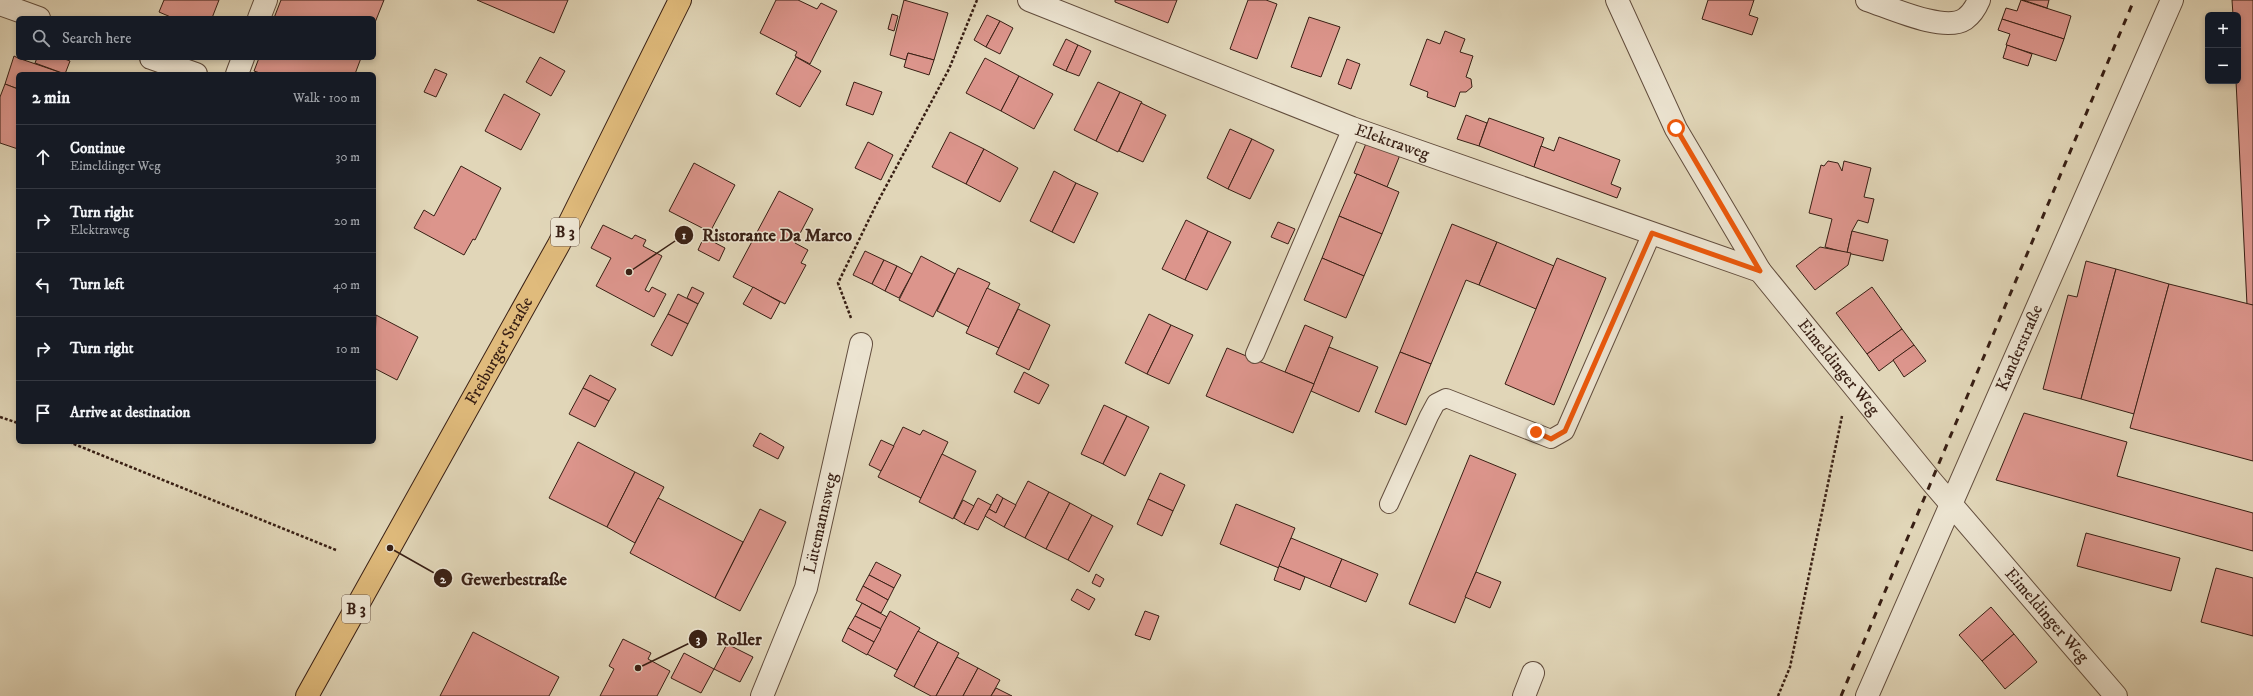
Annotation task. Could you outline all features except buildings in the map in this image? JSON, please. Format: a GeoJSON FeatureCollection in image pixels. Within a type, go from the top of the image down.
{"type":"FeatureCollection","features":[{"type":"Feature","properties":{"kind":"main road","name":"Freiburger Straße"},"geometry":{"type":"LineString","coordinates":[[307,696],[559,244],[680,0]]}},
{"type":"Feature","properties":{"kind":"street"},"geometry":{"type":"LineString","coordinates":[[260,16],[266,0]]}},
{"type":"Feature","properties":{"kind":"street","name":"Elektraweg"},"geometry":{"type":"LineString","coordinates":[[1029,0],[1352,128],[1760,271]]}},
{"type":"Feature","properties":{"kind":"street","name":"Eimeldinger Weg"},"geometry":{"type":"LineString","coordinates":[[1616,0],[1676,128],[1760,271],[1950,504],[2116,696]]}},
{"type":"Feature","properties":{"kind":"street"},"geometry":{"type":"LineString","coordinates":[[1867,0],[1934,22],[1951,23],[1964,20],[1975,10],[1979,0]]}},
{"type":"Feature","properties":{"kind":"street","name":"Kanderstraße"},"geometry":{"type":"LineString","coordinates":[[1867,696],[2172,0]]}},
{"type":"Feature","properties":{"kind":"street"},"geometry":{"type":"LineString","coordinates":[[0,4],[33,16]]}},
{"type":"Feature","properties":{"kind":"street"},"geometry":{"type":"LineString","coordinates":[[157,60],[190,72]]}},
{"type":"Feature","properties":{"kind":"street"},"geometry":{"type":"LineString","coordinates":[[238,72],[242,60]]}},
{"type":"Feature","properties":{"kind":"street","name":"Lütemannsweg"},"geometry":{"type":"LineString","coordinates":[[762,696],[806,588],[861,344]]}},
{"type":"Feature","properties":{"kind":"street"},"geometry":{"type":"LineString","coordinates":[[1524,696],[1533,673]]}},
{"type":"Feature","properties":{"kind":"lane"},"geometry":{"type":"LineString","coordinates":[[1255,354],[1352,128]]}},
{"type":"Feature","properties":{"kind":"lane"},"geometry":{"type":"LineString","coordinates":[[1389,504],[1436,403],[1446,398],[1551,439],[1565,431],[1652,233]]}},
{"type":"Feature","properties":{"kind":"path"},"geometry":{"type":"LineString","coordinates":[[861,344],[838,283],[876,205],[949,69],[977,0]]}},
{"type":"Feature","properties":{"kind":"path"},"geometry":{"type":"LineString","coordinates":[[1778,696],[1790,667],[1850,382]]}},
{"type":"Feature","properties":{"kind":"path"},"geometry":{"type":"LineString","coordinates":[[0,417],[16,422]]}},
{"type":"Feature","properties":{"kind":"path"},"geometry":{"type":"LineString","coordinates":[[73,444],[336,550]]}},
{"type":"Feature","properties":{"kind":"railway"},"geometry":{"type":"LineString","coordinates":[[1841,696],[2134,0]]}},
{"type":"Feature","properties":{"kind":"place","name":"Ristorante Da Marco"},"geometry":{"type":"Point","coordinates":[629,272]}},
{"type":"Feature","properties":{"kind":"place","name":"Gewerbestraße"},"geometry":{"type":"Point","coordinates":[390,548]}},
{"type":"Feature","properties":{"kind":"place","name":"Roller"},"geometry":{"type":"Point","coordinates":[638,668]}},
{"type":"Feature","properties":{"kind":"route"},"geometry":{"type":"LineString","coordinates":[[1536,432],[1551,439],[1565,431],[1652,233],[1760,271],[1676,128]]}}]}
